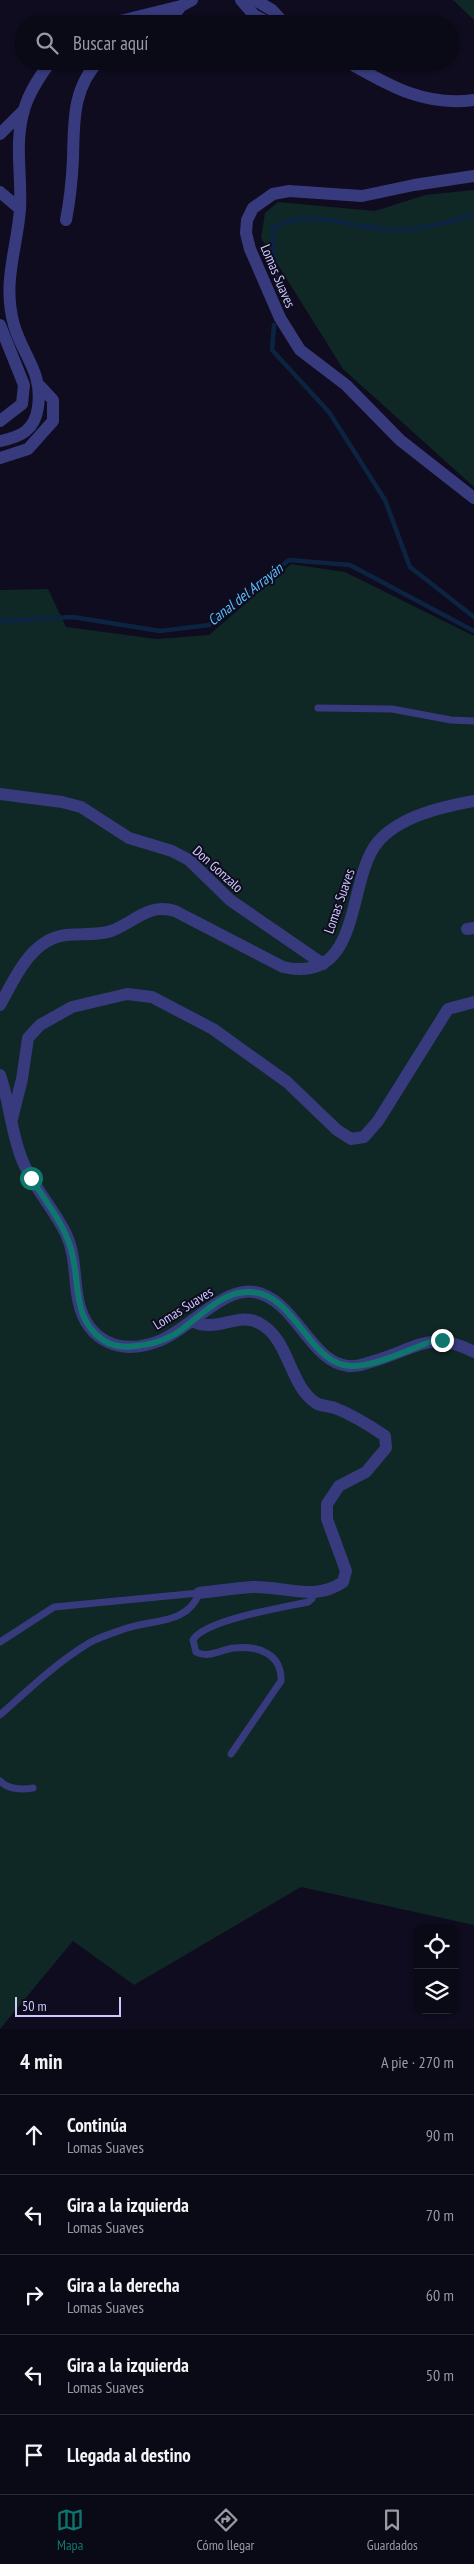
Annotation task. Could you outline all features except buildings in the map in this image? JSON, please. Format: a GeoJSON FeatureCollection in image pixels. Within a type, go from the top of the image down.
{"type":"FeatureCollection","features":[{"type":"Feature","properties":{"kind":"street"},"geometry":{"type":"LineString","coordinates":[[240,0],[254,15]]}},
{"type":"Feature","properties":{"kind":"street"},"geometry":{"type":"LineString","coordinates":[[256,0],[277,15]]}},
{"type":"Feature","properties":{"kind":"street"},"geometry":{"type":"LineString","coordinates":[[142,15],[187,3]]}},
{"type":"Feature","properties":{"kind":"street"},"geometry":{"type":"LineString","coordinates":[[176,15],[187,3]]}},
{"type":"Feature","properties":{"kind":"street"},"geometry":{"type":"LineString","coordinates":[[0,421],[22,404],[24,385],[6,328],[8,277],[20,209],[19,136],[24,110],[33,89],[46,70]]}},
{"type":"Feature","properties":{"kind":"street"},"geometry":{"type":"LineString","coordinates":[[66,220],[72,178],[76,107],[84,82],[93,70]]}},
{"type":"Feature","properties":{"kind":"street"},"geometry":{"type":"LineString","coordinates":[[362,70],[399,91],[415,97],[446,102],[474,100]]}},
{"type":"Feature","properties":{"kind":"street"},"geometry":{"type":"LineString","coordinates":[[0,134],[24,110]]}},
{"type":"Feature","properties":{"kind":"street","name":"Lomas Suaves"},"geometry":{"type":"LineString","coordinates":[[474,176],[414,185],[362,196],[289,191],[273,194],[253,208],[247,220],[246,233],[250,248],[272,301],[286,331],[300,350],[346,385],[400,440],[474,498]]}},
{"type":"Feature","properties":{"kind":"street"},"geometry":{"type":"LineString","coordinates":[[0,192],[20,209]]}},
{"type":"Feature","properties":{"kind":"street"},"geometry":{"type":"LineString","coordinates":[[0,458],[28,449],[53,421],[53,400],[40,386],[6,328]]}},
{"type":"Feature","properties":{"kind":"street"},"geometry":{"type":"LineString","coordinates":[[0,441],[17,438],[32,427],[38,409],[40,386]]}},
{"type":"Feature","properties":{"kind":"street","name":"Don Gonzalo"},"geometry":{"type":"LineString","coordinates":[[0,794],[62,802],[82,807],[129,838],[172,851],[190,860],[230,900],[322,964]]}},
{"type":"Feature","properties":{"kind":"street","name":"Lomas Suaves"},"geometry":{"type":"LineString","coordinates":[[322,964],[333,954],[346,934],[368,861],[377,843],[390,831],[408,820],[443,808],[474,801]]}},
{"type":"Feature","properties":{"kind":"street"},"geometry":{"type":"LineString","coordinates":[[0,1005],[26,962],[46,942],[68,934],[104,933],[144,912],[160,908],[175,911],[283,967],[300,971],[314,970],[322,964]]}},
{"type":"Feature","properties":{"kind":"street"},"geometry":{"type":"LineString","coordinates":[[11,1121],[22,1079],[28,1038],[40,1025],[72,1007],[127,994],[152,998],[213,1029],[287,1082],[337,1130],[351,1139],[364,1136],[378,1121],[448,1008],[474,1002]]}},
{"type":"Feature","properties":{"kind":"street","name":"Lomas Suaves"},"geometry":{"type":"LineString","coordinates":[[0,1075],[23,1162],[68,1240],[73,1256],[81,1311],[96,1334],[112,1344],[139,1346],[166,1338],[233,1294],[255,1292],[270,1298],[284,1308],[325,1355],[341,1364],[361,1365],[433,1341],[449,1341],[474,1352]]}},
{"type":"Feature","properties":{"kind":"street"},"geometry":{"type":"LineString","coordinates":[[192,1321],[202,1327],[240,1320],[258,1321],[272,1332],[301,1388],[317,1403],[362,1420],[385,1436],[386,1448],[366,1472],[339,1486],[326,1504],[327,1519],[346,1571],[343,1582],[326,1592],[314,1593],[252,1587],[199,1593]]}},
{"type":"Feature","properties":{"kind":"lane"},"geometry":{"type":"LineString","coordinates":[[318,708],[392,709],[452,720],[474,721]]}},
{"type":"Feature","properties":{"kind":"lane"},"geometry":{"type":"LineString","coordinates":[[0,1642],[54,1607],[199,1593]]}},
{"type":"Feature","properties":{"kind":"lane"},"geometry":{"type":"LineString","coordinates":[[0,1715],[38,1680],[90,1642],[127,1628],[183,1614],[192,1607],[199,1593]]}},
{"type":"Feature","properties":{"kind":"lane"},"geometry":{"type":"LineString","coordinates":[[231,1754],[282,1681],[281,1670],[276,1659],[265,1650],[235,1647],[204,1655],[196,1652],[193,1640],[198,1633],[236,1618],[308,1602],[312,1599],[314,1593]]}},
{"type":"Feature","properties":{"kind":"lane"},"geometry":{"type":"LineString","coordinates":[[0,1781],[12,1788],[33,1788]]}},
{"type":"Feature","properties":{"kind":"green space"},"geometry":{"type":"Polygon","coordinates":[[[453,0],[474,0],[474,20],[453,0]]]}},
{"type":"Feature","properties":{"kind":"green space"},"geometry":{"type":"Polygon","coordinates":[[[474,190],[474,487],[343,369],[261,238],[265,213],[278,202],[375,211],[425,195],[474,190]]]}},
{"type":"Feature","properties":{"kind":"green space"},"geometry":{"type":"Polygon","coordinates":[[[291,564],[345,572],[474,636],[474,1925],[301,1887],[134,1985],[73,1941],[0,2029],[0,590],[48,589],[66,627],[157,639],[209,635],[291,564]]]}},
{"type":"Feature","properties":{"kind":"waterway","name":"Canal del Arrayán"},"geometry":{"type":"LineString","coordinates":[[279,290],[273,245],[273,228],[287,222],[301,219],[331,220],[376,228],[402,230],[433,226],[474,215]]}},
{"type":"Feature","properties":{"kind":"waterway","name":"Canal del Arrayán"},"geometry":{"type":"LineString","coordinates":[[274,325],[272,350],[329,412],[385,500],[410,567],[474,617]]}},
{"type":"Feature","properties":{"kind":"waterway","name":"Canal del Arrayán"},"geometry":{"type":"LineString","coordinates":[[0,621],[73,617],[160,631],[209,625],[289,560],[350,565],[474,631]]}},
{"type":"Feature","properties":{"kind":"route"},"geometry":{"type":"LineString","coordinates":[[31,1178],[66,1234],[75,1266],[77,1293],[81,1311],[90,1327],[104,1341],[129,1347],[157,1342],[175,1334],[212,1307],[233,1294],[240,1292],[255,1292],[270,1298],[284,1308],[325,1355],[347,1366],[361,1365],[433,1341],[442,1340]]}}]}
